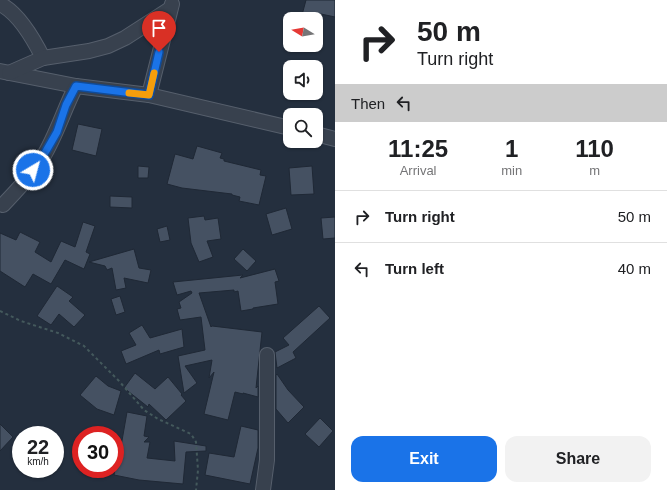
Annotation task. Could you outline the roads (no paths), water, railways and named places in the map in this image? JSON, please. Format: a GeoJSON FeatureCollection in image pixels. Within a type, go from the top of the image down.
{"type":"FeatureCollection","features":[{"type":"Feature","properties":{"kind":"street"},"geometry":{"type":"LineString","coordinates":[[0,4],[16,17],[26,29],[43,58]]}},
{"type":"Feature","properties":{"kind":"street"},"geometry":{"type":"LineString","coordinates":[[5,72],[43,58],[89,51],[108,46],[125,38],[172,4]]}},
{"type":"Feature","properties":{"kind":"street"},"geometry":{"type":"LineString","coordinates":[[149,95],[172,4]]}},
{"type":"Feature","properties":{"kind":"street"},"geometry":{"type":"LineString","coordinates":[[5,72],[76,86],[149,95],[283,126]]}},
{"type":"Feature","properties":{"kind":"street"},"geometry":{"type":"LineString","coordinates":[[3,205],[42,158],[57,132],[66,105],[76,86]]}},
{"type":"Feature","properties":{"kind":"street"},"geometry":{"type":"LineString","coordinates":[[323,136],[335,139]]}},
{"type":"Feature","properties":{"kind":"street"},"geometry":{"type":"LineString","coordinates":[[263,490],[267,460],[267,355]]}}]}
